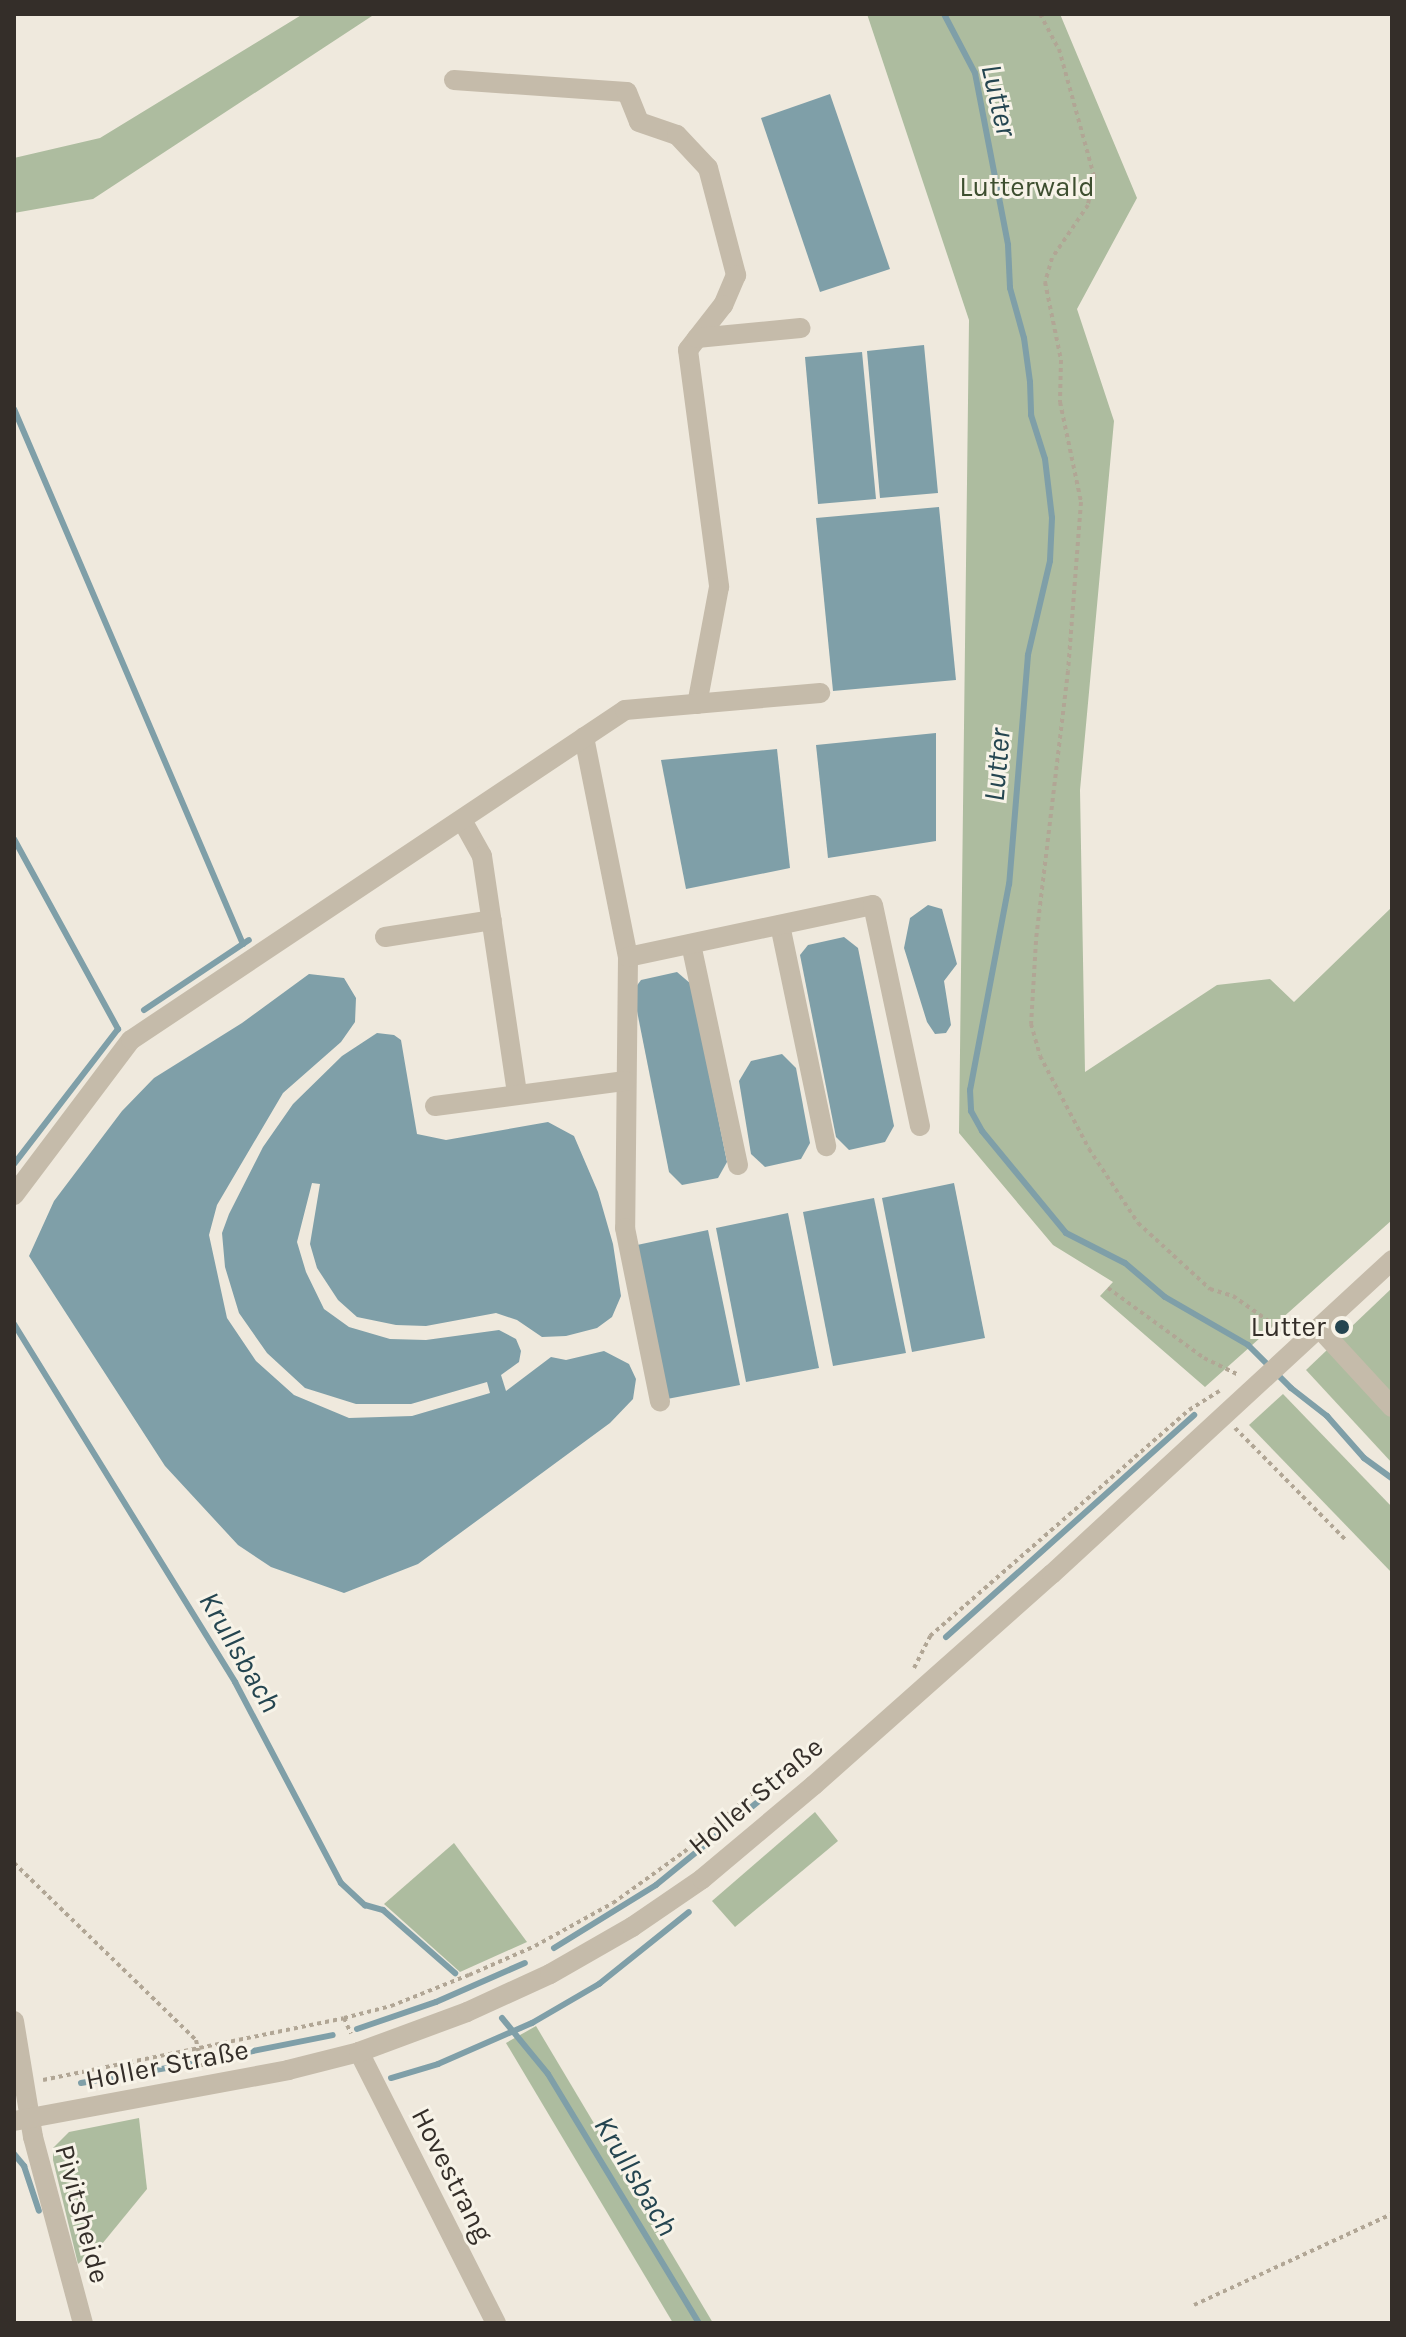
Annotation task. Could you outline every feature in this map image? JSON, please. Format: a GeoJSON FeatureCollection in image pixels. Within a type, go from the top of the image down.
{"type":"FeatureCollection","features":[{"type":"Feature","properties":{"kind":"street"},"geometry":{"type":"LineString","coordinates":[[454,80],[627,92],[639,122],[677,135],[708,168],[736,275],[723,305],[688,350],[719,587],[697,704]]}},
{"type":"Feature","properties":{"kind":"street"},"geometry":{"type":"LineString","coordinates":[[697,338],[801,328]]}},
{"type":"Feature","properties":{"kind":"street"},"geometry":{"type":"LineString","coordinates":[[14,1195],[131,1040],[625,710],[820,693]]}},
{"type":"Feature","properties":{"kind":"street"},"geometry":{"type":"LineString","coordinates":[[584,737],[628,957],[625,1228],[660,1402]]}},
{"type":"Feature","properties":{"kind":"street"},"geometry":{"type":"LineString","coordinates":[[462,820],[482,856],[517,1093]]}},
{"type":"Feature","properties":{"kind":"street"},"geometry":{"type":"LineString","coordinates":[[628,957],[873,905],[920,1126]]}},
{"type":"Feature","properties":{"kind":"street"},"geometry":{"type":"LineString","coordinates":[[385,937],[492,920]]}},
{"type":"Feature","properties":{"kind":"street"},"geometry":{"type":"LineString","coordinates":[[780,925],[826,1146]]}},
{"type":"Feature","properties":{"kind":"street"},"geometry":{"type":"LineString","coordinates":[[691,944],[738,1165]]}},
{"type":"Feature","properties":{"kind":"street"},"geometry":{"type":"LineString","coordinates":[[435,1106],[625,1081]]}},
{"type":"Feature","properties":{"kind":"street","name":"Holler Straße"},"geometry":{"type":"LineString","coordinates":[[22,2120],[288,2070],[359,2052],[419,2032],[550,1974],[632,1927],[702,1879],[814,1785],[1321,1330],[1392,1260]]}},
{"type":"Feature","properties":{"kind":"street"},"geometry":{"type":"LineString","coordinates":[[1321,1330],[1392,1407]]}},
{"type":"Feature","properties":{"kind":"street","name":"Pivitsheide"},"geometry":{"type":"LineString","coordinates":[[14,2021],[24,2084],[22,2120],[83,2323]]}},
{"type":"Feature","properties":{"kind":"street","name":"Hovestrang"},"geometry":{"type":"LineString","coordinates":[[359,2052],[496,2323]]}},
{"type":"Feature","properties":{"kind":"path"},"geometry":{"type":"LineString","coordinates":[[1040,14],[1059,49],[1094,176],[1088,205],[1052,258],[1045,282],[1061,360],[1060,402],[1081,502],[1068,671],[1036,941],[1031,1024],[1040,1056],[1089,1149],[1138,1223],[1210,1289],[1233,1296],[1284,1332]]}},
{"type":"Feature","properties":{"kind":"path"},"geometry":{"type":"LineString","coordinates":[[1108,1288],[1204,1358],[1239,1375]]}},
{"type":"Feature","properties":{"kind":"path"},"geometry":{"type":"LineString","coordinates":[[904,1677],[915,1667],[930,1636],[1189,1410],[1231,1385],[1245,1368]]}},
{"type":"Feature","properties":{"kind":"path"},"geometry":{"type":"LineString","coordinates":[[1225,1417],[1346,1540]]}},
{"type":"Feature","properties":{"kind":"path"},"geometry":{"type":"LineString","coordinates":[[24,2084],[391,2006],[535,1946],[652,1877],[769,1779],[808,1759],[828,1743]]}},
{"type":"Feature","properties":{"kind":"path"},"geometry":{"type":"LineString","coordinates":[[14,1863],[196,2040],[198,2049]]}},
{"type":"Feature","properties":{"kind":"path"},"geometry":{"type":"LineString","coordinates":[[1194,2305],[1392,2214]]}},
{"type":"Feature","properties":{"kind":"green space"},"geometry":{"type":"Polygon","coordinates":[[[303,14],[375,14],[93,199],[14,213],[14,158],[100,138],[303,14]]]}},
{"type":"Feature","properties":{"kind":"green space","name":"Lutterwald"},"geometry":{"type":"Polygon","coordinates":[[[867,14],[1060,14],[1137,198],[1077,309],[1114,421],[1080,790],[1085,1072],[1217,985],[1270,979],[1294,1002],[1392,907],[1392,1220],[1205,1387],[1100,1296],[1113,1282],[1053,1245],[959,1133],[969,320],[867,14]]]}},
{"type":"Feature","properties":{"kind":"green space"},"geometry":{"type":"Polygon","coordinates":[[[1392,1288],[1392,1463],[1306,1370],[1392,1288]]]}},
{"type":"Feature","properties":{"kind":"green space"},"geometry":{"type":"Polygon","coordinates":[[[1283,1394],[1392,1507],[1392,1573],[1249,1425],[1283,1394]]]}},
{"type":"Feature","properties":{"kind":"green space"},"geometry":{"type":"Polygon","coordinates":[[[815,1812],[838,1841],[735,1927],[712,1901],[815,1812]]]}},
{"type":"Feature","properties":{"kind":"green space"},"geometry":{"type":"Polygon","coordinates":[[[454,1843],[527,1942],[460,1972],[384,1904],[454,1843]]]}},
{"type":"Feature","properties":{"kind":"green space"},"geometry":{"type":"Polygon","coordinates":[[[536,2026],[713,2323],[673,2323],[506,2043],[536,2026]]]}},
{"type":"Feature","properties":{"kind":"green space"},"geometry":{"type":"Polygon","coordinates":[[[139,2118],[147,2189],[102,2244],[78,2264],[53,2160],[53,2148],[69,2132],[139,2118]]]}},
{"type":"Feature","properties":{"kind":"water"},"geometry":{"type":"Polygon","coordinates":[[[830,94],[890,269],[820,292],[761,118],[830,94]]]}},
{"type":"Feature","properties":{"kind":"water"},"geometry":{"type":"Polygon","coordinates":[[[924,345],[938,493],[880,498],[867,351],[924,345]]]}},
{"type":"Feature","properties":{"kind":"water"},"geometry":{"type":"Polygon","coordinates":[[[862,352],[876,499],[818,504],[805,357],[862,352]]]}},
{"type":"Feature","properties":{"kind":"water"},"geometry":{"type":"Polygon","coordinates":[[[939,507],[956,680],[833,691],[816,518],[939,507]]]}},
{"type":"Feature","properties":{"kind":"water"},"geometry":{"type":"Polygon","coordinates":[[[936,733],[936,841],[828,858],[816,745],[936,733]]]}},
{"type":"Feature","properties":{"kind":"water"},"geometry":{"type":"Polygon","coordinates":[[[777,749],[790,868],[686,889],[661,760],[777,749]]]}},
{"type":"Feature","properties":{"kind":"water"},"geometry":{"type":"Polygon","coordinates":[[[928,905],[942,909],[957,964],[944,981],[951,1025],[946,1033],[935,1034],[927,1022],[904,948],[910,918],[928,905]]]}},
{"type":"Feature","properties":{"kind":"water"},"geometry":{"type":"Polygon","coordinates":[[[844,937],[858,948],[894,1126],[885,1142],[849,1150],[836,1137],[800,955],[808,945],[844,937]]]}},
{"type":"Feature","properties":{"kind":"water"},"geometry":{"type":"Polygon","coordinates":[[[677,972],[691,984],[727,1162],[718,1178],[682,1185],[669,1172],[633,991],[641,980],[677,972]]]}},
{"type":"Feature","properties":{"kind":"water"},"geometry":{"type":"Polygon","coordinates":[[[309,974],[344,978],[356,998],[355,1022],[341,1042],[283,1093],[217,1205],[209,1235],[227,1318],[256,1361],[294,1395],[349,1418],[412,1416],[490,1393],[487,1382],[411,1404],[356,1404],[305,1388],[267,1353],[239,1313],[225,1267],[222,1233],[229,1214],[263,1147],[293,1104],[342,1056],[377,1033],[394,1035],[401,1040],[417,1134],[446,1140],[548,1122],[574,1136],[598,1192],[613,1244],[621,1296],[612,1317],[597,1328],[566,1336],[542,1337],[517,1320],[496,1313],[426,1326],[396,1325],[357,1317],[338,1300],[317,1268],[310,1244],[320,1184],[312,1183],[297,1242],[306,1272],[324,1309],[349,1327],[390,1339],[426,1340],[499,1330],[516,1339],[521,1351],[519,1362],[501,1375],[506,1391],[551,1357],[566,1360],[604,1351],[629,1364],[636,1379],[633,1399],[610,1423],[418,1564],[344,1593],[271,1567],[238,1545],[165,1466],[29,1256],[54,1201],[122,1111],[154,1078],[242,1023],[309,974]]]}},
{"type":"Feature","properties":{"kind":"water"},"geometry":{"type":"Polygon","coordinates":[[[782,1054],[796,1068],[810,1143],[801,1159],[765,1167],[751,1154],[739,1081],[751,1061],[782,1054]]]}},
{"type":"Feature","properties":{"kind":"water"},"geometry":{"type":"Polygon","coordinates":[[[954,1183],[985,1338],[912,1352],[882,1198],[954,1183]]]}},
{"type":"Feature","properties":{"kind":"water"},"geometry":{"type":"Polygon","coordinates":[[[874,1198],[906,1353],[833,1366],[803,1212],[874,1198]]]}},
{"type":"Feature","properties":{"kind":"water"},"geometry":{"type":"Polygon","coordinates":[[[788,1213],[819,1368],[746,1382],[716,1228],[788,1213]]]}},
{"type":"Feature","properties":{"kind":"water"},"geometry":{"type":"Polygon","coordinates":[[[708,1230],[740,1385],[667,1399],[637,1245],[708,1230]]]}},
{"type":"Feature","properties":{"kind":"waterway","name":"Lutter"},"geometry":{"type":"LineString","coordinates":[[944,14],[975,73],[1008,245],[1010,288],[1024,338],[1031,415],[1045,459],[1052,518],[1050,561],[1028,655],[1009,884],[970,1090],[971,1111],[982,1131],[1066,1233],[1125,1263],[1165,1297],[1248,1345],[1291,1388],[1327,1416],[1364,1458],[1392,1478]]}},
{"type":"Feature","properties":{"kind":"waterway"},"geometry":{"type":"LineString","coordinates":[[14,409],[243,944]]}},
{"type":"Feature","properties":{"kind":"waterway"},"geometry":{"type":"LineString","coordinates":[[14,839],[118,1029],[14,1164]]}},
{"type":"Feature","properties":{"kind":"waterway"},"geometry":{"type":"LineString","coordinates":[[144,1010],[249,940]]}},
{"type":"Feature","properties":{"kind":"waterway","name":"Krullsbach"},"geometry":{"type":"LineString","coordinates":[[14,1324],[235,1682],[341,1883],[365,1905],[383,1910],[455,1973]]}},
{"type":"Feature","properties":{"kind":"waterway"},"geometry":{"type":"LineString","coordinates":[[946,1637],[1194,1415]]}},
{"type":"Feature","properties":{"kind":"waterway"},"geometry":{"type":"LineString","coordinates":[[554,1948],[656,1885],[759,1801]]}},
{"type":"Feature","properties":{"kind":"waterway"},"geometry":{"type":"LineString","coordinates":[[391,2078],[438,2064],[532,2023],[599,1984],[689,1912]]}},
{"type":"Feature","properties":{"kind":"waterway"},"geometry":{"type":"LineString","coordinates":[[357,2029],[436,2002],[525,1963]]}},
{"type":"Feature","properties":{"kind":"waterway","name":"Krullsbach"},"geometry":{"type":"LineString","coordinates":[[502,2018],[548,2074],[699,2323]]}},
{"type":"Feature","properties":{"kind":"waterway"},"geometry":{"type":"LineString","coordinates":[[213,2059],[333,2035]]}},
{"type":"Feature","properties":{"kind":"waterway"},"geometry":{"type":"LineString","coordinates":[[81,2083],[190,2064]]}},
{"type":"Feature","properties":{"kind":"waterway"},"geometry":{"type":"LineString","coordinates":[[14,2154],[24,2166],[39,2211]]}},
{"type":"Feature","properties":{"kind":"place","name":"Lutter"},"geometry":{"type":"Point","coordinates":[1342,1327]}}]}
